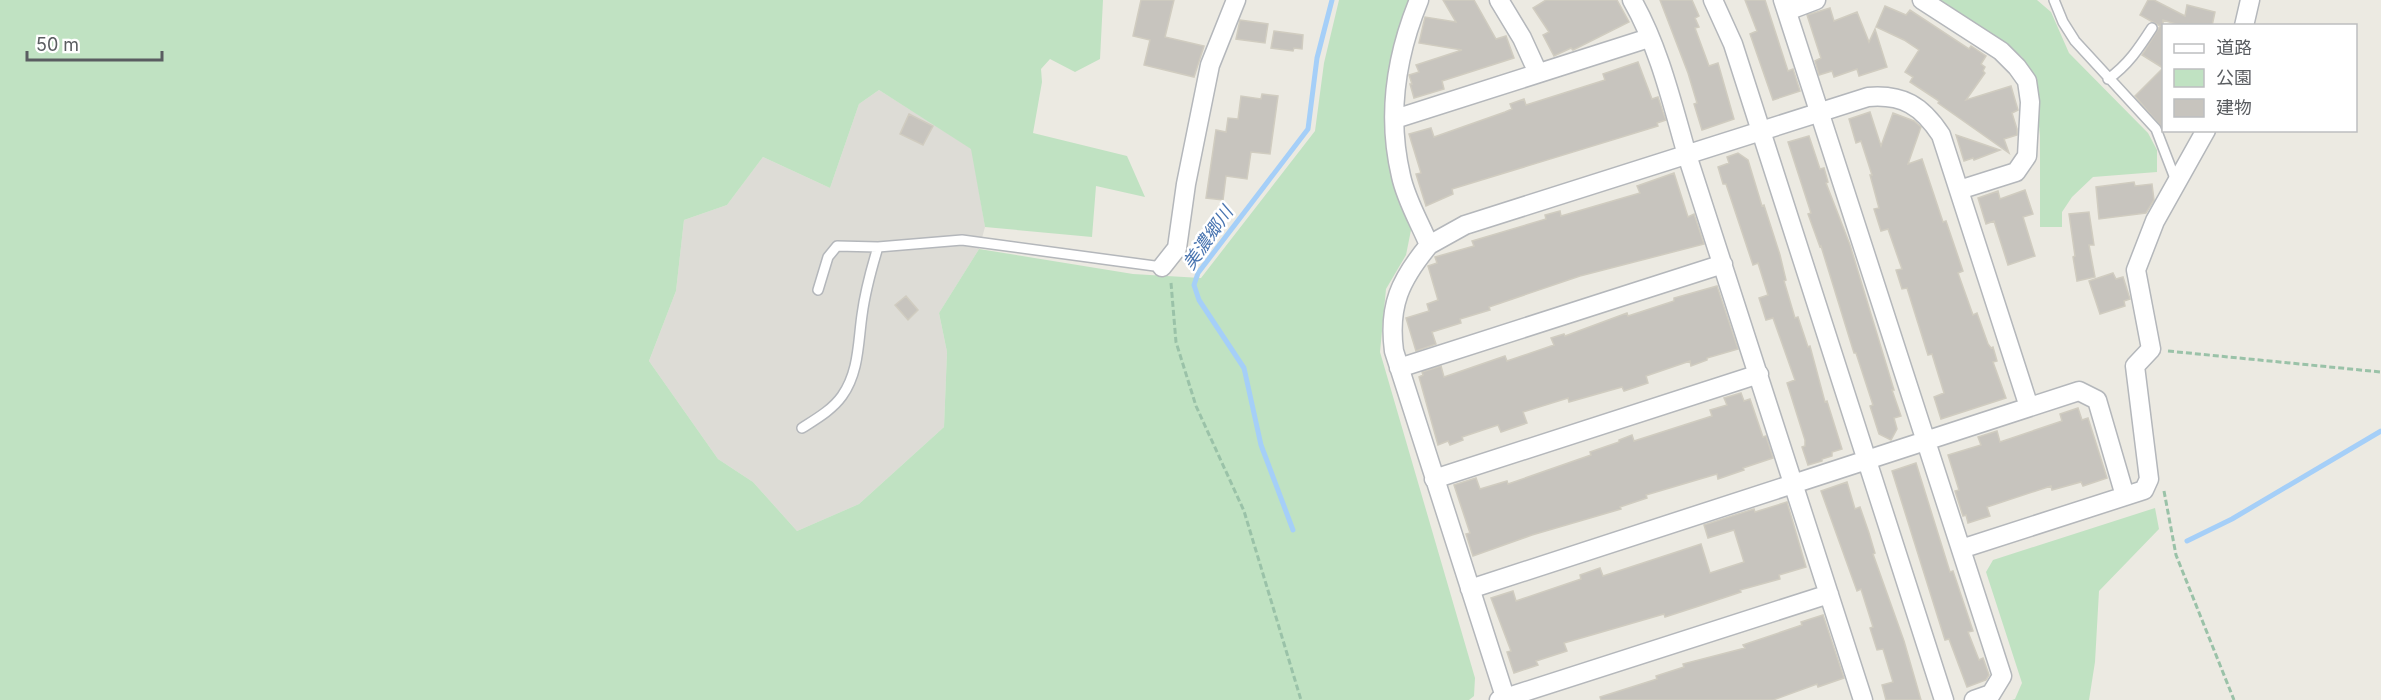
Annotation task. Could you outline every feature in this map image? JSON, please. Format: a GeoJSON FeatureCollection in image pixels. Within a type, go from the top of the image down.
{"type":"FeatureCollection","features":[{"type":"Feature","properties":{"kind":"street"},"geometry":{"type":"LineString","coordinates":[[1162,267],[1177,248],[1186,184],[1210,65],[1236,0]]}},
{"type":"Feature","properties":{"kind":"street"},"geometry":{"type":"LineString","coordinates":[[1419,0],[1408,27],[1398,66],[1395,139],[1401,179],[1429,245]]}},
{"type":"Feature","properties":{"kind":"street"},"geometry":{"type":"LineString","coordinates":[[1499,0],[1522,38],[1538,73]]}},
{"type":"Feature","properties":{"kind":"street"},"geometry":{"type":"LineString","coordinates":[[1632,0],[1665,81],[1863,700]]}},
{"type":"Feature","properties":{"kind":"street"},"geometry":{"type":"LineString","coordinates":[[1713,0],[1733,44],[1944,700]]}},
{"type":"Feature","properties":{"kind":"street"},"geometry":{"type":"LineString","coordinates":[[1816,0],[1785,5],[2001,676],[1991,694],[1974,700]]}},
{"type":"Feature","properties":{"kind":"street"},"geometry":{"type":"LineString","coordinates":[[1922,0],[2001,51],[2017,67],[2026,81],[2030,102],[2027,156],[2016,172],[1959,190]]}},
{"type":"Feature","properties":{"kind":"street"},"geometry":{"type":"LineString","coordinates":[[2244,24],[2250,0]]}},
{"type":"Feature","properties":{"kind":"street"},"geometry":{"type":"LineString","coordinates":[[1395,119],[1649,38]]}},
{"type":"Feature","properties":{"kind":"street"},"geometry":{"type":"LineString","coordinates":[[1829,594],[1503,699],[1394,351],[1391,328],[1399,289],[1413,264],[1429,245],[1465,225],[1868,97],[1886,96],[1918,108],[1929,117],[1941,135],[2029,407]]}},
{"type":"Feature","properties":{"kind":"street"},"geometry":{"type":"LineString","coordinates":[[1961,549],[2144,490],[2149,479],[2135,366],[2151,349],[2136,270],[2155,221],[2205,132]]}},
{"type":"Feature","properties":{"kind":"street"},"geometry":{"type":"LineString","coordinates":[[1399,368],[1723,264]]}},
{"type":"Feature","properties":{"kind":"street"},"geometry":{"type":"LineString","coordinates":[[1434,479],[1759,374]]}},
{"type":"Feature","properties":{"kind":"street"},"geometry":{"type":"LineString","coordinates":[[1470,589],[2079,391],[2097,400],[2125,496]]}},
{"type":"Feature","properties":{"kind":"lane"},"geometry":{"type":"LineString","coordinates":[[2054,0],[2063,22],[2075,41],[2156,129],[2176,181]]}},
{"type":"Feature","properties":{"kind":"lane"},"geometry":{"type":"LineString","coordinates":[[2108,79],[2121,70],[2136,54],[2152,28]]}},
{"type":"Feature","properties":{"kind":"lane"},"geometry":{"type":"LineString","coordinates":[[818,290],[828,258],[837,246],[878,247],[962,240],[1162,267]]}},
{"type":"Feature","properties":{"kind":"lane"},"geometry":{"type":"LineString","coordinates":[[802,428],[827,411],[842,396],[851,378],[858,354],[867,283],[878,247]]}},
{"type":"Feature","properties":{"kind":"path"},"geometry":{"type":"LineString","coordinates":[[1162,267],[1171,279],[1176,342],[1193,395],[1244,511],[1301,700]]}},
{"type":"Feature","properties":{"kind":"path"},"geometry":{"type":"LineString","coordinates":[[2151,349],[2381,372]]}},
{"type":"Feature","properties":{"kind":"path"},"geometry":{"type":"LineString","coordinates":[[2163,485],[2165,508],[2176,555],[2234,700]]}},
{"type":"Feature","properties":{"kind":"shaded area"},"geometry":{"type":"Polygon","coordinates":[[[879,90],[972,149],[985,227],[979,249],[939,313],[947,352],[944,427],[859,504],[797,531],[753,482],[718,459],[649,361],[676,291],[684,220],[727,205],[763,157],[830,188],[859,104],[879,90]]]}},
{"type":"Feature","properties":{"kind":"green space"},"geometry":{"type":"Polygon","coordinates":[[[0,0],[1103,0],[1100,59],[1075,72],[1050,59],[1041,69],[1042,82],[1033,133],[1127,156],[1145,197],[1096,186],[1092,237],[985,227],[971,149],[879,90],[859,104],[830,188],[763,157],[727,205],[684,220],[676,291],[649,361],[718,459],[753,482],[797,531],[859,504],[944,427],[947,352],[939,313],[979,249],[1133,274],[1201,278],[1315,131],[1324,63],[1339,0],[1409,0],[1393,51],[1386,99],[1412,225],[1406,255],[1386,289],[1380,352],[1475,678],[1474,696],[1469,700],[0,700],[0,0]]]}},
{"type":"Feature","properties":{"kind":"green space"},"geometry":{"type":"Polygon","coordinates":[[[1940,0],[2037,0],[2051,12],[2069,53],[2148,133],[2157,150],[2157,172],[2093,177],[2072,197],[2062,212],[2062,227],[2040,227],[2040,136],[2034,76],[2022,57],[2003,41],[1940,0]]]}},
{"type":"Feature","properties":{"kind":"green space"},"geometry":{"type":"Polygon","coordinates":[[[2155,508],[2159,529],[2099,591],[2095,662],[2089,700],[2012,700],[2015,699],[2022,683],[1986,572],[1993,560],[2155,508]]]}},
{"type":"Feature","properties":{"kind":"building"},"geometry":{"type":"Polygon","coordinates":[[[1141,0],[1174,0],[1165,37],[1204,46],[1194,77],[1144,65],[1150,40],[1133,36],[1141,0]]]}},
{"type":"Feature","properties":{"kind":"building"},"geometry":{"type":"Polygon","coordinates":[[[1443,0],[1474,0],[1496,39],[1506,36],[1514,58],[1442,81],[1444,89],[1414,98],[1409,75],[1419,72],[1416,65],[1462,50],[1419,43],[1425,17],[1456,22],[1443,0]]]}},
{"type":"Feature","properties":{"kind":"building"},"geometry":{"type":"Polygon","coordinates":[[[1546,0],[1617,0],[1629,22],[1573,50],[1571,48],[1554,56],[1543,35],[1549,32],[1533,8],[1546,0]]]}},
{"type":"Feature","properties":{"kind":"building"},"geometry":{"type":"Polygon","coordinates":[[[1660,0],[1692,0],[1699,16],[1695,18],[1699,27],[1695,28],[1709,66],[1718,63],[1734,119],[1702,130],[1688,73],[1660,0]]]}},
{"type":"Feature","properties":{"kind":"building"},"geometry":{"type":"Polygon","coordinates":[[[1745,0],[1765,0],[1788,71],[1793,69],[1800,91],[1773,100],[1750,34],[1757,31],[1745,0]]]}},
{"type":"Feature","properties":{"kind":"building"},"geometry":{"type":"Polygon","coordinates":[[[2148,0],[2154,0],[2185,16],[2187,5],[2215,12],[2212,24],[2176,24],[2163,20],[2162,67],[2142,55],[2160,26],[2140,15],[2148,0]]]}},
{"type":"Feature","properties":{"kind":"building"},"geometry":{"type":"Polygon","coordinates":[[[1885,6],[1906,15],[1910,10],[1969,49],[1971,46],[1986,56],[1981,64],[1985,67],[1983,71],[1985,73],[1966,100],[2011,86],[2018,110],[2012,113],[2017,135],[2004,139],[2009,153],[1910,82],[1913,77],[1905,72],[1919,50],[1876,27],[1885,6]]]}},
{"type":"Feature","properties":{"kind":"building"},"geometry":{"type":"Polygon","coordinates":[[[1830,8],[1834,21],[1857,12],[1869,42],[1875,29],[1887,67],[1859,76],[1857,69],[1834,77],[1832,71],[1819,75],[1815,61],[1821,58],[1807,15],[1830,8]]]}},
{"type":"Feature","properties":{"kind":"building"},"geometry":{"type":"Polygon","coordinates":[[[1240,20],[1268,24],[1265,43],[1236,39],[1240,20]]]}},
{"type":"Feature","properties":{"kind":"building"},"geometry":{"type":"Polygon","coordinates":[[[1274,31],[1303,35],[1302,49],[1294,48],[1293,51],[1271,48],[1274,31]]]}},
{"type":"Feature","properties":{"kind":"building"},"geometry":{"type":"Polygon","coordinates":[[[1638,62],[1652,99],[1658,97],[1666,120],[1657,123],[1658,126],[1452,189],[1453,194],[1426,206],[1416,174],[1421,173],[1409,134],[1431,128],[1434,137],[1505,112],[1512,109],[1510,104],[1524,99],[1526,105],[1605,80],[1603,74],[1638,62]]]}},
{"type":"Feature","properties":{"kind":"building"},"geometry":{"type":"Polygon","coordinates":[[[2162,69],[2162,128],[2135,96],[2162,69]]]}},
{"type":"Feature","properties":{"kind":"building"},"geometry":{"type":"Polygon","coordinates":[[[1262,94],[1278,96],[1270,154],[1251,152],[1247,179],[1226,176],[1223,200],[1206,198],[1216,130],[1226,132],[1228,118],[1238,119],[1241,96],[1261,99],[1262,94]]]}},
{"type":"Feature","properties":{"kind":"building"},"geometry":{"type":"Polygon","coordinates":[[[1870,112],[1881,146],[1893,113],[1914,121],[1921,127],[1908,164],[1922,159],[1943,222],[1946,221],[1963,271],[1958,273],[1973,315],[1977,313],[1988,344],[1991,348],[1993,347],[1997,361],[1993,362],[2006,398],[1941,419],[1934,397],[1944,393],[1932,354],[1928,355],[1907,288],[1902,289],[1896,270],[1902,269],[1888,229],[1881,231],[1874,209],[1879,208],[1870,175],[1872,175],[1861,141],[1856,143],[1849,119],[1870,112]]]}},
{"type":"Feature","properties":{"kind":"building"},"geometry":{"type":"Polygon","coordinates":[[[909,114],[933,126],[923,145],[900,134],[909,114]]]}},
{"type":"Feature","properties":{"kind":"building"},"geometry":{"type":"Polygon","coordinates":[[[1956,135],[2000,150],[1974,160],[1973,158],[1964,161],[1956,135]]]}},
{"type":"Feature","properties":{"kind":"building"},"geometry":{"type":"Polygon","coordinates":[[[1809,136],[1820,169],[1824,168],[1828,182],[1826,183],[1850,245],[1894,390],[1892,390],[1901,416],[1894,418],[1897,429],[1891,440],[1879,434],[1870,406],[1873,405],[1856,353],[1854,353],[1821,246],[1808,214],[1811,213],[1788,142],[1809,136]]]}},
{"type":"Feature","properties":{"kind":"building"},"geometry":{"type":"Polygon","coordinates":[[[1738,153],[1748,160],[1762,206],[1764,205],[1780,255],[1786,280],[1784,281],[1795,318],[1798,317],[1808,347],[1810,346],[1825,402],[1827,401],[1842,449],[1832,452],[1832,456],[1822,461],[1808,465],[1802,447],[1805,446],[1805,440],[1787,383],[1795,380],[1773,318],[1766,320],[1759,298],[1768,295],[1758,263],[1753,265],[1726,184],[1723,184],[1718,167],[1729,163],[1727,157],[1738,153]]]}},
{"type":"Feature","properties":{"kind":"building"},"geometry":{"type":"Polygon","coordinates":[[[1674,173],[1688,217],[1694,214],[1704,244],[1580,276],[1489,307],[1490,310],[1460,319],[1461,323],[1432,332],[1436,344],[1416,351],[1406,318],[1429,311],[1427,304],[1438,300],[1428,266],[1437,263],[1435,257],[1474,246],[1472,241],[1546,219],[1545,215],[1560,211],[1561,216],[1640,193],[1637,186],[1674,173]]]}},
{"type":"Feature","properties":{"kind":"building"},"geometry":{"type":"Polygon","coordinates":[[[2134,182],[2135,186],[2152,184],[2154,200],[2146,213],[2099,219],[2096,187],[2134,182]]]}},
{"type":"Feature","properties":{"kind":"building"},"geometry":{"type":"Polygon","coordinates":[[[2025,190],[2033,214],[2023,217],[2035,256],[2008,265],[1994,221],[1986,224],[1978,198],[1998,191],[2000,199],[2025,190]]]}},
{"type":"Feature","properties":{"kind":"building"},"geometry":{"type":"Polygon","coordinates":[[[2089,212],[2094,245],[2089,245],[2095,277],[2077,281],[2069,214],[2089,212]]]}},
{"type":"Feature","properties":{"kind":"building"},"geometry":{"type":"Polygon","coordinates":[[[2113,273],[2116,279],[2123,277],[2130,299],[2124,301],[2125,306],[2100,314],[2089,281],[2113,273]]]}},
{"type":"Feature","properties":{"kind":"building"},"geometry":{"type":"Polygon","coordinates":[[[1717,286],[1738,349],[1707,358],[1691,366],[1690,361],[1646,376],[1648,383],[1624,391],[1622,387],[1569,402],[1568,398],[1523,412],[1527,423],[1501,432],[1498,425],[1462,437],[1463,440],[1450,445],[1448,441],[1438,445],[1419,377],[1423,375],[1422,372],[1441,366],[1444,377],[1505,356],[1507,361],[1554,345],[1551,338],[1564,334],[1565,336],[1627,313],[1628,316],[1674,301],[1674,298],[1717,286]]]}},
{"type":"Feature","properties":{"kind":"building"},"geometry":{"type":"Polygon","coordinates":[[[906,296],[918,310],[908,320],[895,305],[906,296]]]}},
{"type":"Feature","properties":{"kind":"building"},"geometry":{"type":"Polygon","coordinates":[[[1741,393],[1744,401],[1750,399],[1773,458],[1718,479],[1717,474],[1646,495],[1647,498],[1620,507],[1621,509],[1532,535],[1473,556],[1466,534],[1470,533],[1454,485],[1476,478],[1480,489],[1507,481],[1508,484],[1591,455],[1590,452],[1632,435],[1634,441],[1712,416],[1710,410],[1727,405],[1724,398],[1741,393]]]}},
{"type":"Feature","properties":{"kind":"building"},"geometry":{"type":"Polygon","coordinates":[[[2078,408],[2082,420],[2088,418],[2107,478],[2083,486],[2081,482],[2052,490],[2051,486],[1987,507],[1990,516],[1968,523],[1966,515],[1963,516],[1955,491],[1959,490],[1948,455],[1981,445],[1978,437],[1997,431],[2000,442],[2062,421],[2060,414],[2078,408]]]}},
{"type":"Feature","properties":{"kind":"building"},"geometry":{"type":"Polygon","coordinates":[[[1916,463],[1950,572],[1953,571],[1973,631],[1968,632],[1979,660],[1983,658],[1989,675],[1986,680],[1967,687],[1949,639],[1945,640],[1892,471],[1916,463]]]}},
{"type":"Feature","properties":{"kind":"building"},"geometry":{"type":"Polygon","coordinates":[[[1847,482],[1855,509],[1860,507],[1869,533],[1875,553],[1873,554],[1904,641],[1921,700],[1886,700],[1882,685],[1893,682],[1883,649],[1877,650],[1870,628],[1873,627],[1861,589],[1857,591],[1821,491],[1847,482]]]}},
{"type":"Feature","properties":{"kind":"building"},"geometry":{"type":"Polygon","coordinates":[[[1787,502],[1806,567],[1779,575],[1780,579],[1740,590],[1741,592],[1665,617],[1664,614],[1564,643],[1567,651],[1536,661],[1538,665],[1514,673],[1507,652],[1511,651],[1491,598],[1513,591],[1516,601],[1581,579],[1580,575],[1600,568],[1603,576],[1701,544],[1710,573],[1744,562],[1734,530],[1708,538],[1704,525],[1754,509],[1755,512],[1787,502]]]}},
{"type":"Feature","properties":{"kind":"building"},"geometry":{"type":"Polygon","coordinates":[[[1823,615],[1844,678],[1818,687],[1817,684],[1773,700],[1601,700],[1600,697],[1657,679],[1656,676],[1684,667],[1683,664],[1745,648],[1743,645],[1802,625],[1801,622],[1823,615]]]}},
{"type":"Feature","properties":{"kind":"waterway","name":"美濃郷川"},"geometry":{"type":"LineString","coordinates":[[1293,530],[1261,445],[1244,368],[1199,300],[1194,285],[1198,273],[1308,129],[1317,58],[1332,0]]}},
{"type":"Feature","properties":{"kind":"waterway"},"geometry":{"type":"LineString","coordinates":[[2187,541],[2232,519],[2381,431]]}}]}
